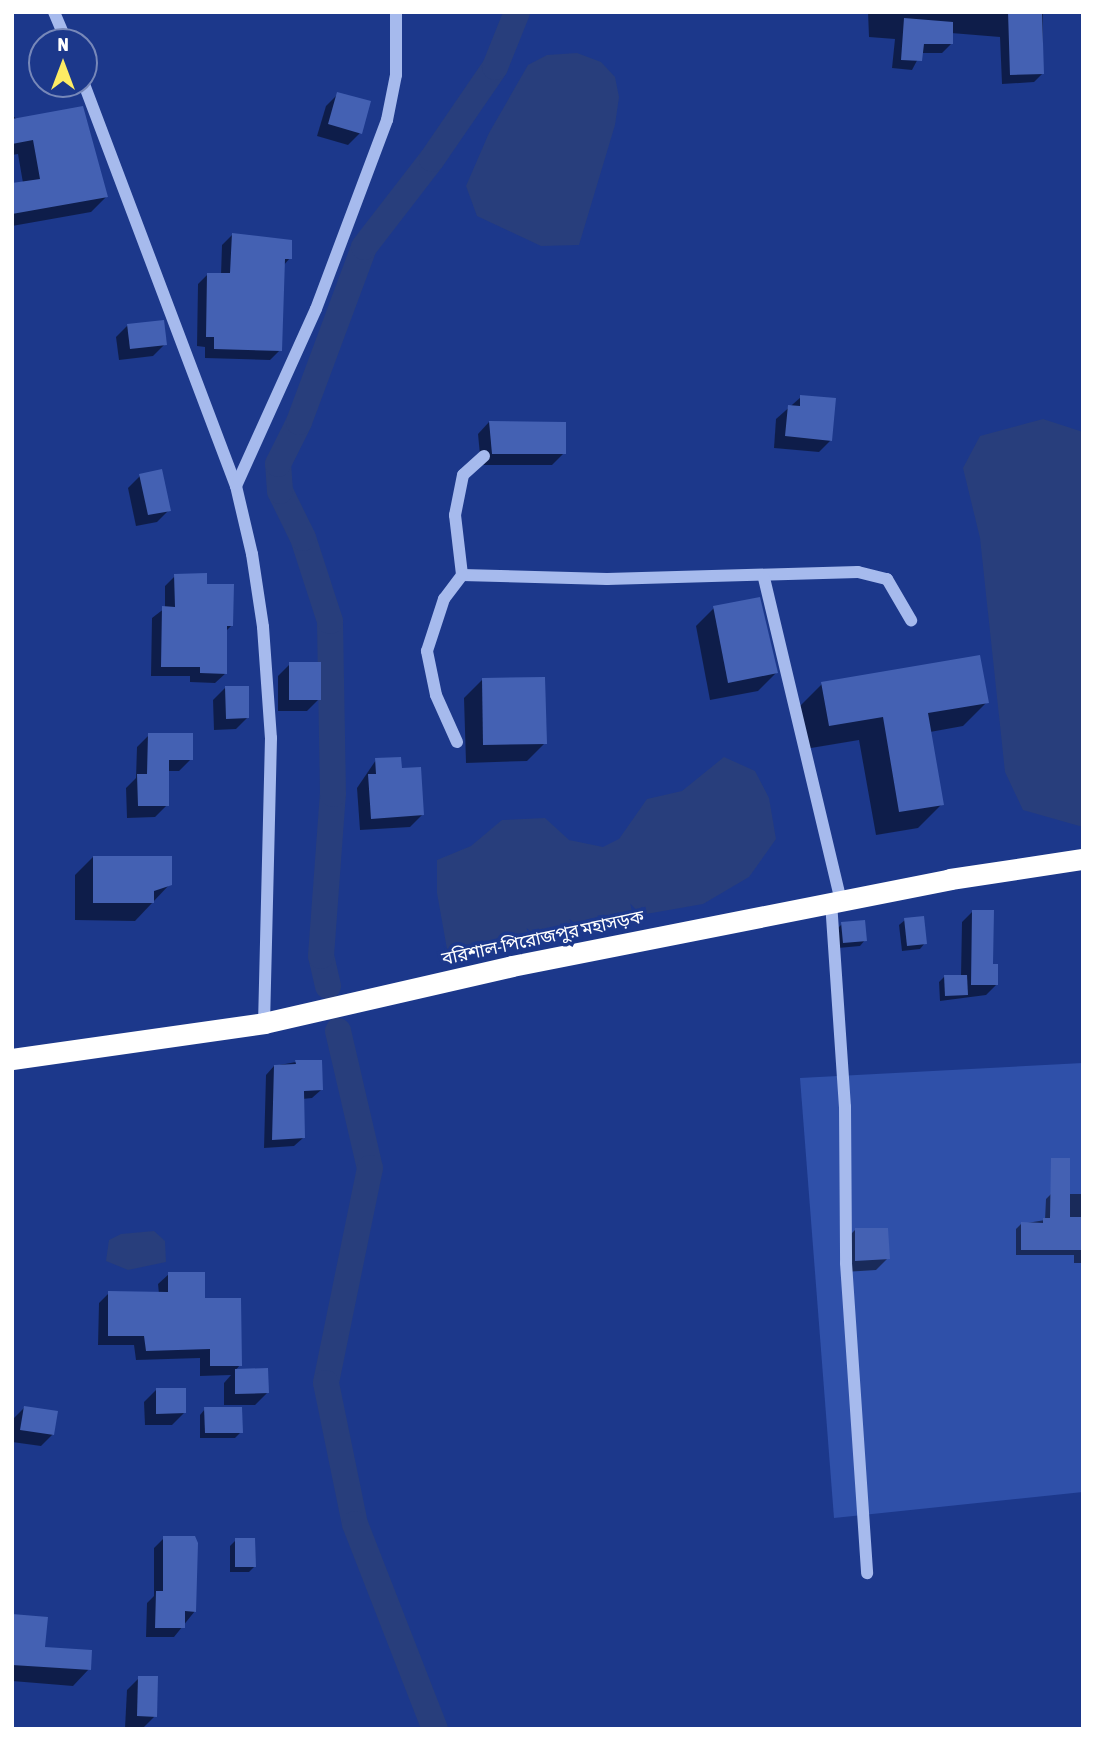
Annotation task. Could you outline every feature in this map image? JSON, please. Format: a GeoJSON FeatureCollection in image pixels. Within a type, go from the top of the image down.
{"type":"FeatureCollection","features":[{"type":"Feature","properties":{"kind":"highway","name":"বরিশাল-পিরোজপুর মহাসড়ক"},"geometry":{"type":"LineString","coordinates":[[12,1059],[264,1023],[512,966],[836,901],[1083,859]]}},
{"type":"Feature","properties":{"kind":"street"},"geometry":{"type":"LineString","coordinates":[[236,486],[316,309],[387,120],[396,75],[396,12]]}},
{"type":"Feature","properties":{"kind":"street"},"geometry":{"type":"LineString","coordinates":[[89,98],[236,486],[263,627],[271,738],[264,1023]]}},
{"type":"Feature","properties":{"kind":"street"},"geometry":{"type":"LineString","coordinates":[[457,742],[436,695],[427,651],[444,599],[462,575],[455,514],[463,475],[484,456]]}},
{"type":"Feature","properties":{"kind":"street"},"geometry":{"type":"LineString","coordinates":[[462,575],[764,578],[858,572],[887,579],[911,620]]}},
{"type":"Feature","properties":{"kind":"street"},"geometry":{"type":"LineString","coordinates":[[764,578],[836,901],[845,1107],[846,1263],[867,1573]]}},
{"type":"Feature","properties":{"kind":"shaded area"},"geometry":{"type":"Polygon","coordinates":[[[577,53],[601,62],[615,77],[619,97],[615,125],[579,245],[541,246],[477,216],[466,186],[489,133],[528,65],[547,55],[577,53]]]}},
{"type":"Feature","properties":{"kind":"shaded area"},"geometry":{"type":"Polygon","coordinates":[[[1043,419],[1083,432],[1083,827],[1023,810],[1005,772],[980,538],[963,468],[980,436],[1043,419]]]}},
{"type":"Feature","properties":{"kind":"shaded area"},"geometry":{"type":"Polygon","coordinates":[[[724,757],[755,771],[769,798],[776,839],[749,877],[703,904],[447,949],[437,893],[437,860],[471,846],[502,820],[545,818],[569,840],[603,847],[619,839],[647,799],[682,791],[724,757]]]}},
{"type":"Feature","properties":{"kind":"shaded area"},"geometry":{"type":"Polygon","coordinates":[[[1083,1063],[1083,1492],[834,1518],[800,1078],[1083,1063]]]}},
{"type":"Feature","properties":{"kind":"shaded area"},"geometry":{"type":"Polygon","coordinates":[[[154,1231],[165,1241],[166,1262],[128,1270],[106,1261],[109,1240],[121,1234],[154,1231]]]}},
{"type":"Feature","properties":{"kind":"building"},"geometry":{"type":"Polygon","coordinates":[[[1008,12],[1042,12],[1044,74],[1010,75],[1008,12]]]}},
{"type":"Feature","properties":{"kind":"building"},"geometry":{"type":"Polygon","coordinates":[[[904,18],[953,22],[953,44],[924,44],[922,61],[901,60],[904,18]]]}},
{"type":"Feature","properties":{"kind":"building"},"geometry":{"type":"Polygon","coordinates":[[[337,92],[371,101],[362,134],[328,124],[337,92]]]}},
{"type":"Feature","properties":{"kind":"building"},"geometry":{"type":"Polygon","coordinates":[[[83,106],[108,197],[12,214],[12,183],[40,179],[33,140],[12,144],[12,119],[83,106]]]}},
{"type":"Feature","properties":{"kind":"building"},"geometry":{"type":"Polygon","coordinates":[[[232,233],[292,240],[292,259],[285,259],[282,351],[214,349],[214,337],[206,337],[207,273],[230,273],[232,233]]]}},
{"type":"Feature","properties":{"kind":"building"},"geometry":{"type":"Polygon","coordinates":[[[164,320],[167,345],[130,349],[127,324],[164,320]]]}},
{"type":"Feature","properties":{"kind":"building"},"geometry":{"type":"Polygon","coordinates":[[[800,395],[836,398],[832,441],[785,436],[788,405],[800,406],[800,395]]]}},
{"type":"Feature","properties":{"kind":"building"},"geometry":{"type":"Polygon","coordinates":[[[489,421],[566,422],[566,454],[492,454],[489,421]]]}},
{"type":"Feature","properties":{"kind":"building"},"geometry":{"type":"Polygon","coordinates":[[[162,469],[171,511],[148,515],[139,474],[162,469]]]}},
{"type":"Feature","properties":{"kind":"building"},"geometry":{"type":"Polygon","coordinates":[[[207,573],[207,584],[234,584],[233,626],[227,626],[227,674],[200,673],[200,667],[161,667],[162,606],[175,607],[174,574],[207,573]]]}},
{"type":"Feature","properties":{"kind":"building"},"geometry":{"type":"Polygon","coordinates":[[[760,597],[778,673],[728,683],[713,606],[760,597]]]}},
{"type":"Feature","properties":{"kind":"building"},"geometry":{"type":"Polygon","coordinates":[[[980,655],[989,703],[928,713],[944,805],[899,812],[883,717],[829,726],[821,682],[980,655]]]}},
{"type":"Feature","properties":{"kind":"building"},"geometry":{"type":"Polygon","coordinates":[[[289,662],[321,662],[321,700],[289,700],[289,662]]]}},
{"type":"Feature","properties":{"kind":"building"},"geometry":{"type":"Polygon","coordinates":[[[545,677],[547,744],[483,745],[482,678],[545,677]]]}},
{"type":"Feature","properties":{"kind":"building"},"geometry":{"type":"Polygon","coordinates":[[[225,686],[249,686],[249,718],[226,719],[225,686]]]}},
{"type":"Feature","properties":{"kind":"building"},"geometry":{"type":"Polygon","coordinates":[[[148,733],[193,733],[193,760],[169,760],[169,806],[138,806],[137,774],[147,774],[148,733]]]}},
{"type":"Feature","properties":{"kind":"building"},"geometry":{"type":"Polygon","coordinates":[[[401,757],[402,768],[421,767],[424,815],[371,819],[368,774],[376,774],[375,758],[401,757]]]}},
{"type":"Feature","properties":{"kind":"building"},"geometry":{"type":"Polygon","coordinates":[[[93,856],[172,856],[172,885],[154,891],[154,903],[93,903],[93,856]]]}},
{"type":"Feature","properties":{"kind":"building"},"geometry":{"type":"Polygon","coordinates":[[[972,910],[994,910],[993,964],[998,964],[998,985],[971,985],[972,910]]]}},
{"type":"Feature","properties":{"kind":"building"},"geometry":{"type":"Polygon","coordinates":[[[924,916],[927,944],[907,946],[904,918],[924,916]]]}},
{"type":"Feature","properties":{"kind":"building"},"geometry":{"type":"Polygon","coordinates":[[[865,920],[867,941],[843,943],[841,922],[865,920]]]}},
{"type":"Feature","properties":{"kind":"building"},"geometry":{"type":"Polygon","coordinates":[[[944,975],[967,975],[968,995],[945,996],[944,975]]]}},
{"type":"Feature","properties":{"kind":"building"},"geometry":{"type":"Polygon","coordinates":[[[295,1060],[322,1060],[323,1090],[304,1091],[305,1138],[272,1140],[274,1065],[296,1064],[295,1060]]]}},
{"type":"Feature","properties":{"kind":"building"},"geometry":{"type":"Polygon","coordinates":[[[1051,1158],[1070,1158],[1070,1217],[1083,1217],[1083,1250],[1021,1250],[1021,1222],[1043,1223],[1043,1218],[1050,1218],[1051,1158]]]}},
{"type":"Feature","properties":{"kind":"building"},"geometry":{"type":"Polygon","coordinates":[[[855,1228],[888,1228],[890,1259],[855,1261],[855,1228]]]}},
{"type":"Feature","properties":{"kind":"building"},"geometry":{"type":"Polygon","coordinates":[[[168,1272],[205,1272],[205,1298],[241,1298],[242,1366],[210,1366],[210,1349],[146,1351],[144,1336],[108,1336],[108,1291],[168,1292],[168,1272]]]}},
{"type":"Feature","properties":{"kind":"building"},"geometry":{"type":"Polygon","coordinates":[[[268,1368],[269,1393],[235,1394],[235,1369],[268,1368]]]}},
{"type":"Feature","properties":{"kind":"building"},"geometry":{"type":"Polygon","coordinates":[[[156,1388],[186,1388],[186,1413],[156,1414],[156,1388]]]}},
{"type":"Feature","properties":{"kind":"building"},"geometry":{"type":"Polygon","coordinates":[[[24,1406],[58,1411],[54,1435],[20,1430],[24,1406]]]}},
{"type":"Feature","properties":{"kind":"building"},"geometry":{"type":"Polygon","coordinates":[[[204,1407],[242,1407],[243,1433],[205,1433],[204,1407]]]}},
{"type":"Feature","properties":{"kind":"building"},"geometry":{"type":"Polygon","coordinates":[[[163,1536],[195,1536],[198,1543],[196,1612],[185,1611],[185,1628],[155,1628],[156,1591],[163,1591],[163,1536]]]}},
{"type":"Feature","properties":{"kind":"building"},"geometry":{"type":"Polygon","coordinates":[[[235,1538],[255,1538],[256,1567],[235,1567],[235,1538]]]}},
{"type":"Feature","properties":{"kind":"building"},"geometry":{"type":"Polygon","coordinates":[[[12,1614],[48,1617],[45,1647],[92,1650],[91,1670],[12,1665],[12,1614]]]}},
{"type":"Feature","properties":{"kind":"building"},"geometry":{"type":"Polygon","coordinates":[[[138,1676],[158,1676],[157,1717],[137,1716],[138,1676]]]}},
{"type":"Feature","properties":{"kind":"waterway"},"geometry":{"type":"LineString","coordinates":[[328,986],[321,956],[333,794],[330,621],[303,538],[280,491],[278,464],[299,422],[364,247],[432,159],[495,67],[517,12]]}},
{"type":"Feature","properties":{"kind":"waterway"},"geometry":{"type":"LineString","coordinates":[[338,1031],[370,1168],[326,1383],[355,1524],[435,1729]]}}]}
